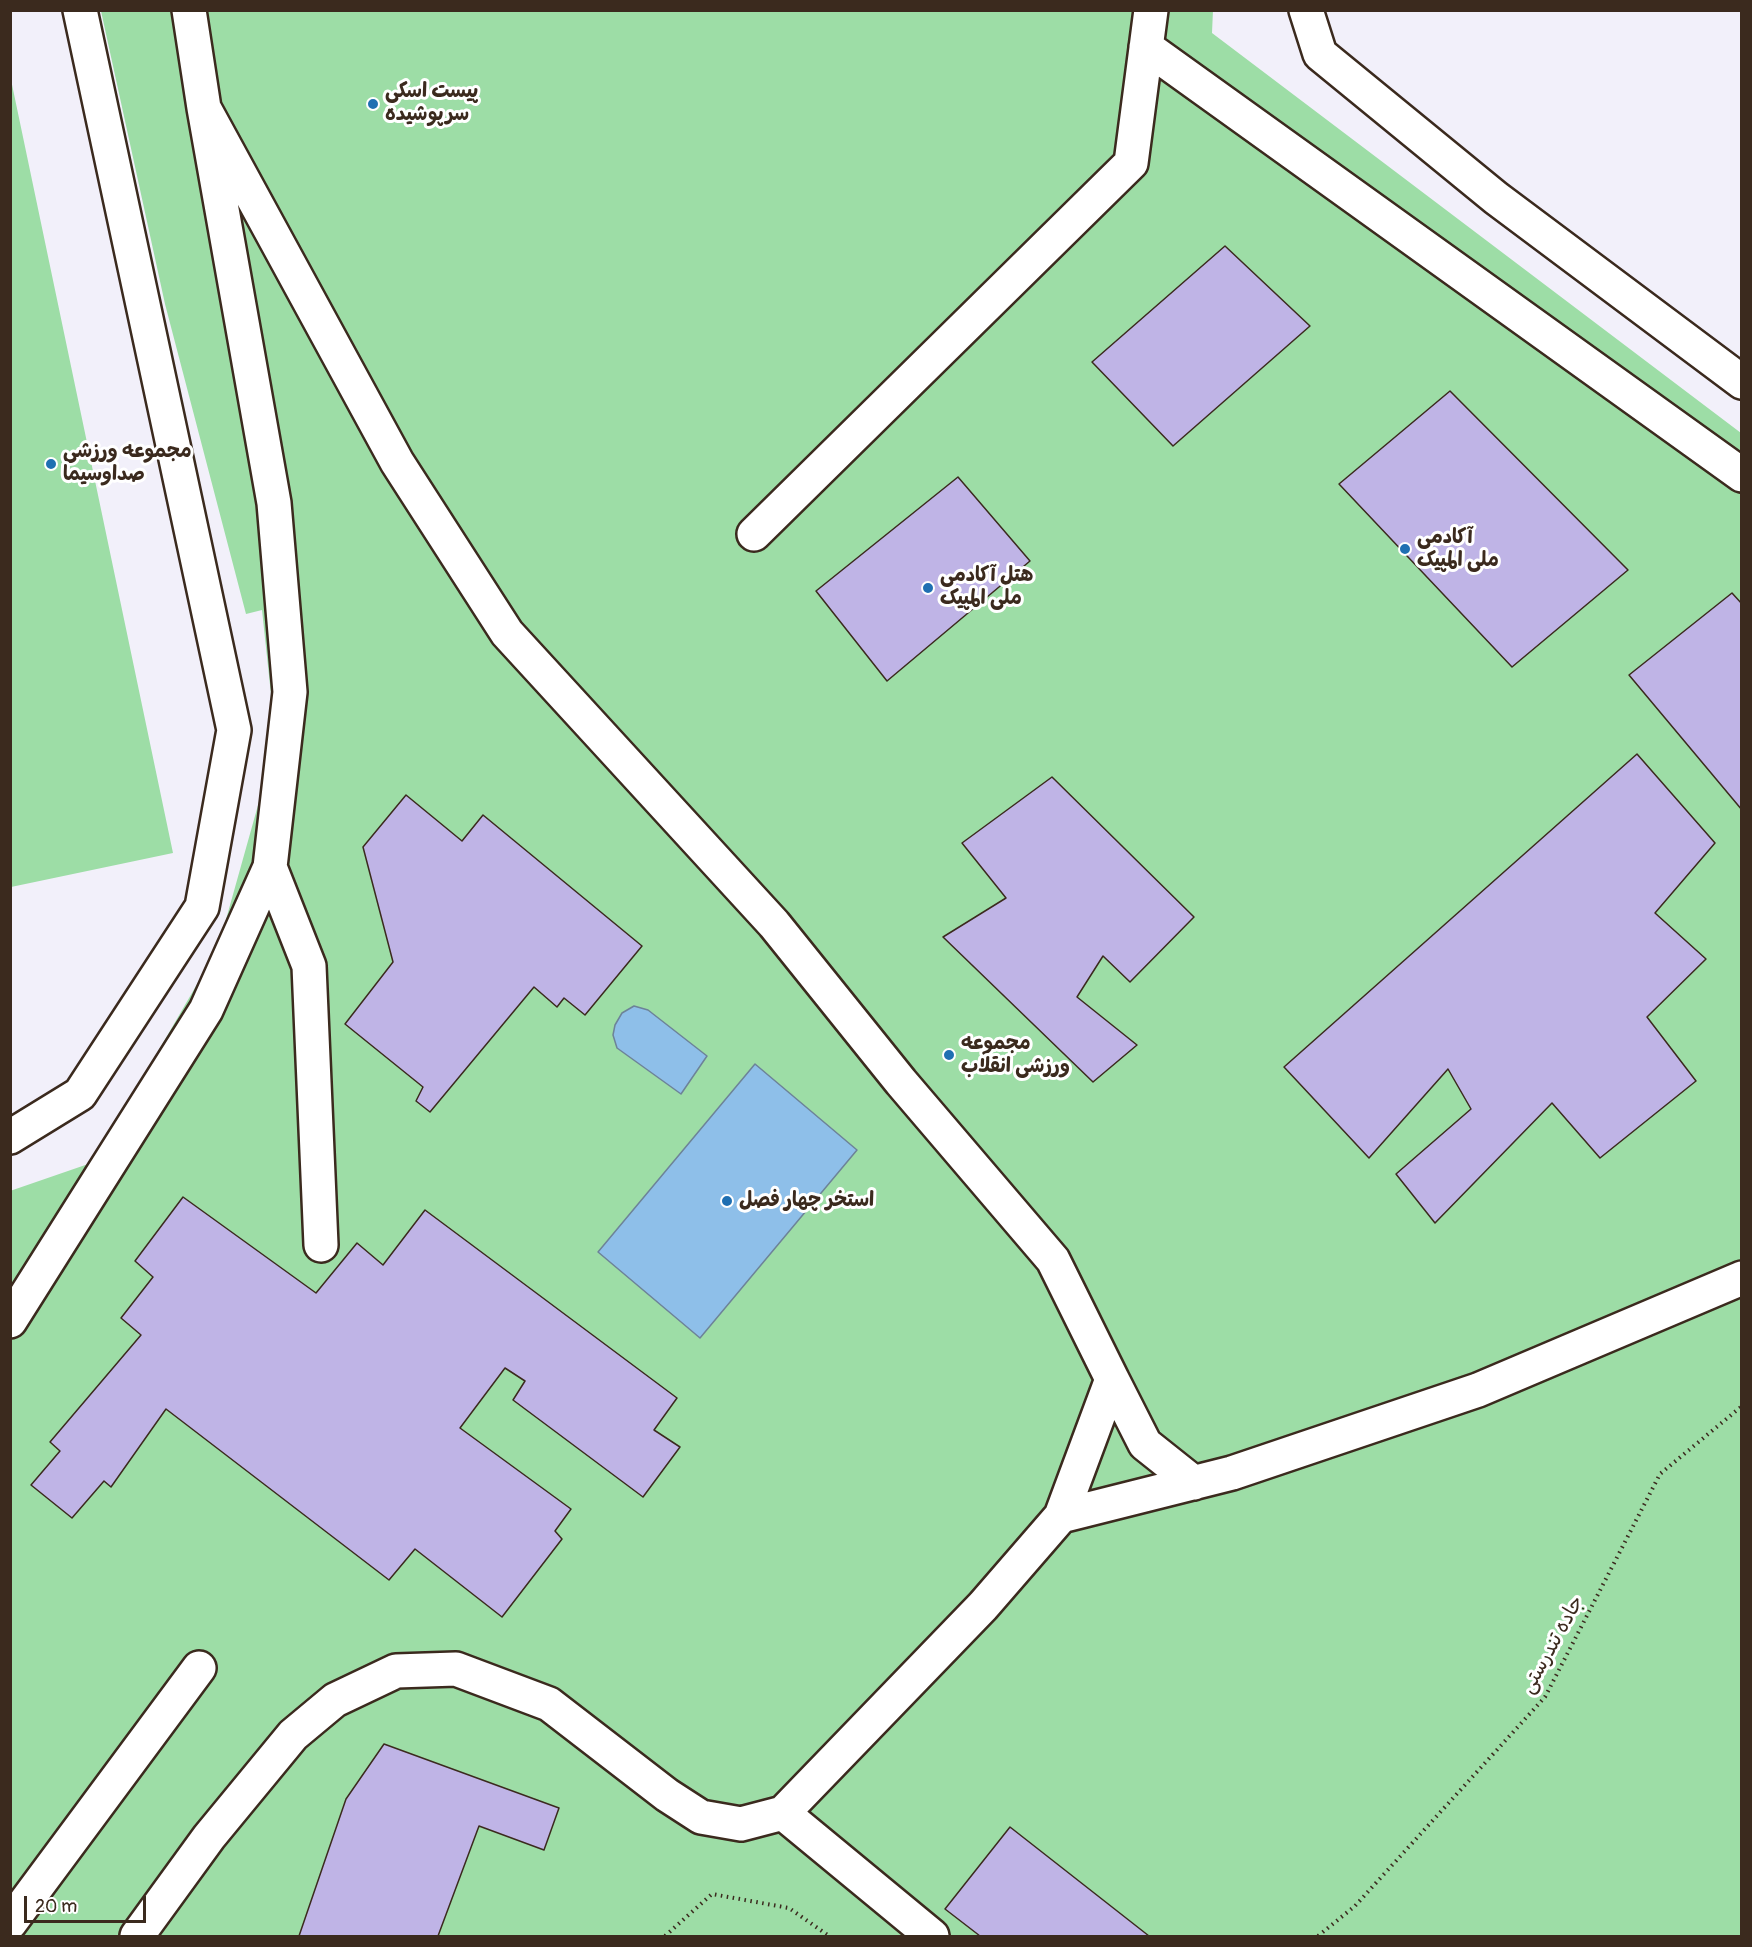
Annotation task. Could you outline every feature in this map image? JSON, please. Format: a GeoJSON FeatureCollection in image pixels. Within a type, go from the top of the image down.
{"type":"FeatureCollection","features":[{"type":"Feature","properties":{"kind":"lane"},"geometry":{"type":"LineString","coordinates":[[10,1137],[80,1094],[202,907],[234,730],[80,10]]}},
{"type":"Feature","properties":{"kind":"lane"},"geometry":{"type":"LineString","coordinates":[[10,1321],[206,1010],[270,867],[291,692],[275,515],[189,10]]}},
{"type":"Feature","properties":{"kind":"lane"},"geometry":{"type":"LineString","coordinates":[[754,534],[1131,163],[1151,10]]}},
{"type":"Feature","properties":{"kind":"lane"},"geometry":{"type":"LineString","coordinates":[[1306,10],[1320,54],[1496,198],[1742,382]]}},
{"type":"Feature","properties":{"kind":"lane"},"geometry":{"type":"LineString","coordinates":[[1146,47],[1742,475]]}},
{"type":"Feature","properties":{"kind":"lane"},"geometry":{"type":"LineString","coordinates":[[204,108],[397,462],[507,633],[774,924],[901,1082],[1053,1260],[1145,1444],[1194,1483]]}},
{"type":"Feature","properties":{"kind":"lane"},"geometry":{"type":"LineString","coordinates":[[270,867],[309,966],[321,1245]]}},
{"type":"Feature","properties":{"kind":"lane"},"geometry":{"type":"LineString","coordinates":[[1061,1516],[1232,1473],[1478,1390],[1742,1278]]}},
{"type":"Feature","properties":{"kind":"lane"},"geometry":{"type":"LineString","coordinates":[[137,1936],[209,1837],[294,1735],[335,1700],[396,1671],[456,1669],[549,1704],[667,1796],[701,1817],[741,1824],[783,1813],[983,1606],[1061,1516],[1112,1379]]}},
{"type":"Feature","properties":{"kind":"lane"},"geometry":{"type":"LineString","coordinates":[[10,1923],[199,1668]]}},
{"type":"Feature","properties":{"kind":"lane"},"geometry":{"type":"LineString","coordinates":[[783,1813],[932,1936]]}},
{"type":"Feature","properties":{"kind":"path","name":"جاده تندرستی"},"geometry":{"type":"LineString","coordinates":[[1318,1936],[1355,1906],[1545,1697],[1660,1474],[1742,1406]]}},
{"type":"Feature","properties":{"kind":"path"},"geometry":{"type":"LineString","coordinates":[[665,1936],[712,1894],[789,1908],[829,1936]]}},
{"type":"Feature","properties":{"kind":"green space","name":"مجموعه ورزشی انقلاب"},"geometry":{"type":"Polygon","coordinates":[[[1213,10],[1212,33],[1741,433],[1741,1936],[11,1936],[10,1191],[94,1162],[218,948],[276,741],[262,610],[246,614],[165,304],[101,11],[1213,10]]]}},
{"type":"Feature","properties":{"kind":"green space","name":"مجموعه ورزشی صداوسیما"},"geometry":{"type":"Polygon","coordinates":[[[10,75],[173,853],[11,887],[10,887],[10,75]]]}},
{"type":"Feature","properties":{"kind":"water"},"geometry":{"type":"Polygon","coordinates":[[[634,1006],[648,1010],[707,1056],[681,1094],[617,1048],[613,1035],[615,1025],[622,1013],[634,1006]]]}},
{"type":"Feature","properties":{"kind":"water","name":"استخر چهار فصل"},"geometry":{"type":"Polygon","coordinates":[[[755,1064],[857,1150],[700,1338],[598,1252],[755,1064]]]}},
{"type":"Feature","properties":{"kind":"building"},"geometry":{"type":"Polygon","coordinates":[[[1225,246],[1310,326],[1173,446],[1092,362],[1225,246]]]}},
{"type":"Feature","properties":{"kind":"building"},"geometry":{"type":"Polygon","coordinates":[[[1450,391],[1628,570],[1512,667],[1339,484],[1450,391]]]}},
{"type":"Feature","properties":{"kind":"building"},"geometry":{"type":"Polygon","coordinates":[[[958,477],[1030,561],[887,681],[816,591],[958,477]]]}},
{"type":"Feature","properties":{"kind":"building"},"geometry":{"type":"Polygon","coordinates":[[[1732,593],[1742,604],[1742,810],[1629,675],[1732,593]]]}},
{"type":"Feature","properties":{"kind":"building"},"geometry":{"type":"Polygon","coordinates":[[[1637,754],[1715,843],[1655,913],[1706,959],[1647,1017],[1696,1081],[1600,1158],[1552,1103],[1435,1223],[1396,1174],[1471,1109],[1448,1069],[1369,1158],[1284,1067],[1637,754]]]}},
{"type":"Feature","properties":{"kind":"building"},"geometry":{"type":"Polygon","coordinates":[[[1052,777],[1194,917],[1130,982],[1103,956],[1077,997],[1137,1045],[1093,1082],[943,937],[1006,898],[962,843],[1052,777]]]}},
{"type":"Feature","properties":{"kind":"building"},"geometry":{"type":"Polygon","coordinates":[[[406,795],[462,841],[483,815],[642,946],[585,1015],[564,998],[557,1007],[534,987],[430,1112],[416,1101],[423,1087],[345,1024],[393,962],[363,847],[406,795]]]}},
{"type":"Feature","properties":{"kind":"building"},"geometry":{"type":"Polygon","coordinates":[[[183,1197],[316,1293],[357,1243],[383,1265],[425,1210],[677,1398],[654,1430],[680,1447],[643,1497],[513,1400],[525,1381],[505,1368],[460,1428],[571,1509],[555,1531],[562,1539],[502,1617],[415,1549],[389,1580],[166,1409],[111,1487],[104,1481],[72,1518],[31,1485],[60,1451],[50,1442],[141,1335],[121,1318],[153,1277],[135,1261],[183,1197]]]}},
{"type":"Feature","properties":{"kind":"building"},"geometry":{"type":"Polygon","coordinates":[[[384,1744],[559,1808],[544,1850],[479,1826],[438,1936],[299,1936],[346,1799],[384,1744]]]}},
{"type":"Feature","properties":{"kind":"building"},"geometry":{"type":"Polygon","coordinates":[[[1010,1827],[1149,1936],[980,1936],[945,1909],[1010,1827]]]}},
{"type":"Feature","properties":{"kind":"place","name":"پیست اسکی سرپوشیده"},"geometry":{"type":"Point","coordinates":[373,104]}},
{"type":"Feature","properties":{"kind":"place","name":"مجموعه ورزشی صداوسیما"},"geometry":{"type":"Point","coordinates":[51,464]}},
{"type":"Feature","properties":{"kind":"place","name":"آکادمی ملی المپیک"},"geometry":{"type":"Point","coordinates":[1405,549]}},
{"type":"Feature","properties":{"kind":"place","name":"هتل آکادمی ملی المپیک"},"geometry":{"type":"Point","coordinates":[928,588]}},
{"type":"Feature","properties":{"kind":"place","name":"مجموعه ورزشی انقلاب"},"geometry":{"type":"Point","coordinates":[949,1055]}},
{"type":"Feature","properties":{"kind":"place","name":"استخر چهار فصل"},"geometry":{"type":"Point","coordinates":[727,1201]}}]}
